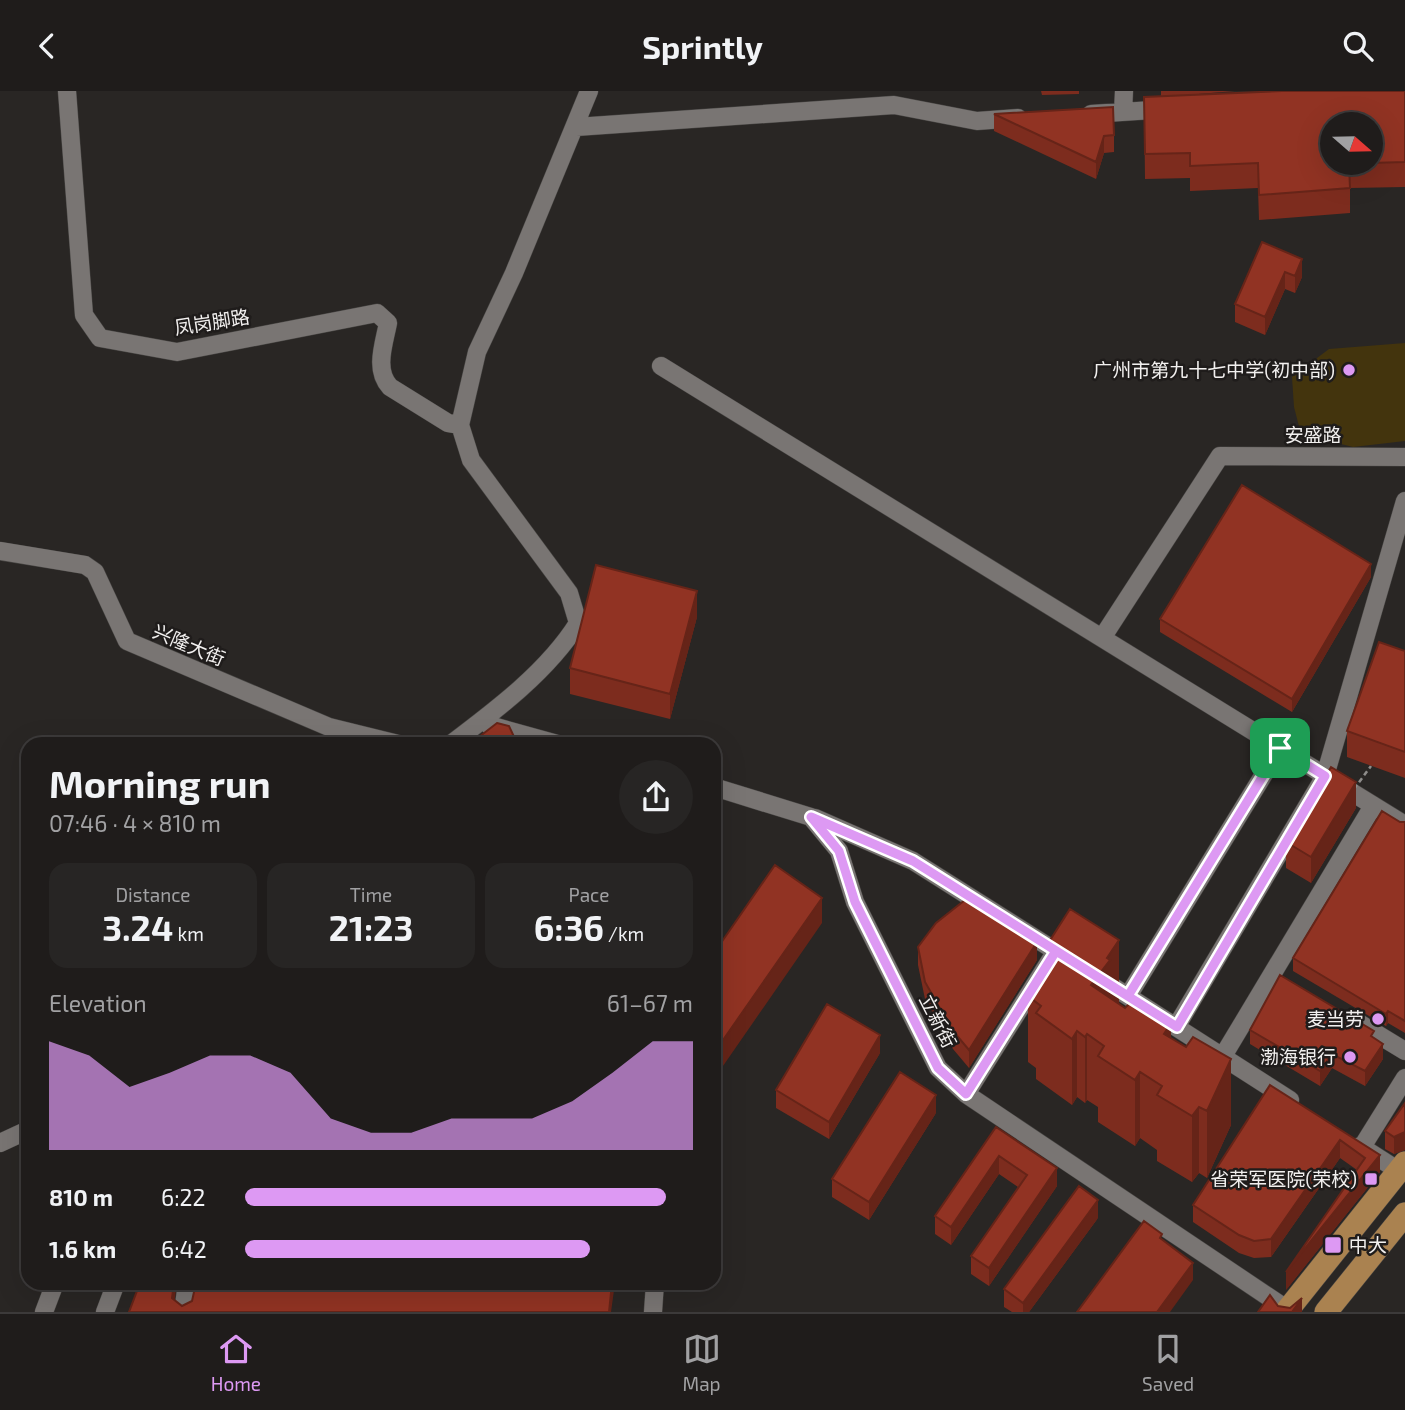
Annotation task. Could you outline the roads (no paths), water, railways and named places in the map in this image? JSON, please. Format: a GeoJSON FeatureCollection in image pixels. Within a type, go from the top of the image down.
{"type":"FeatureCollection","features":[{"type":"Feature","properties":{"kind":"main road"},"geometry":{"type":"LineString","coordinates":[[1287,1311],[1402,1167]]}},
{"type":"Feature","properties":{"kind":"main road"},"geometry":{"type":"LineString","coordinates":[[1326,1312],[1405,1214]]}},
{"type":"Feature","properties":{"kind":"street","name":"凤岗脚路"},"geometry":{"type":"LineString","coordinates":[[67,91],[85,315],[100,338],[177,352],[377,313],[388,323],[381,363],[382,379],[390,387],[448,423],[460,425]]}},
{"type":"Feature","properties":{"kind":"street"},"geometry":{"type":"LineString","coordinates":[[460,737],[564,645],[578,623],[569,593],[471,460],[460,425],[477,352],[576,127],[589,91]]}},
{"type":"Feature","properties":{"kind":"street"},"geometry":{"type":"LineString","coordinates":[[1123,112],[1124,91]]}},
{"type":"Feature","properties":{"kind":"street"},"geometry":{"type":"LineString","coordinates":[[576,127],[894,105],[977,121],[1030,118]]}},
{"type":"Feature","properties":{"kind":"street"},"geometry":{"type":"LineString","coordinates":[[1070,115],[1190,108]]}},
{"type":"Feature","properties":{"kind":"street"},"geometry":{"type":"LineString","coordinates":[[661,366],[1405,825]]}},
{"type":"Feature","properties":{"kind":"street","name":"安盛路"},"geometry":{"type":"LineString","coordinates":[[1102,638],[1220,456],[1405,457]]}},
{"type":"Feature","properties":{"kind":"street"},"geometry":{"type":"LineString","coordinates":[[1177,1027],[1325,776],[1405,501]]}},
{"type":"Feature","properties":{"kind":"street","name":"兴隆大街"},"geometry":{"type":"LineString","coordinates":[[0,551],[85,565],[95,572],[127,641],[329,727],[370,737]]}},
{"type":"Feature","properties":{"kind":"street"},"geometry":{"type":"LineString","coordinates":[[479,723],[531,737]]}},
{"type":"Feature","properties":{"kind":"street"},"geometry":{"type":"LineString","coordinates":[[1128,996],[1280,748]]}},
{"type":"Feature","properties":{"kind":"street"},"geometry":{"type":"LineString","coordinates":[[721,789],[811,817],[913,861],[1304,1109]]}},
{"type":"Feature","properties":{"kind":"street"},"geometry":{"type":"LineString","coordinates":[[1223,1056],[1281,977],[1373,806]]}},
{"type":"Feature","properties":{"kind":"street","name":"立新街"},"geometry":{"type":"LineString","coordinates":[[811,817],[839,851],[855,902],[938,1068],[966,1094],[1287,1311]]}},
{"type":"Feature","properties":{"kind":"street"},"geometry":{"type":"LineString","coordinates":[[966,1094],[1056,951]]}},
{"type":"Feature","properties":{"kind":"street"},"geometry":{"type":"LineString","coordinates":[[1335,1009],[1405,1051]]}},
{"type":"Feature","properties":{"kind":"street"},"geometry":{"type":"LineString","coordinates":[[1402,1167],[1356,1143],[1405,1078]]}},
{"type":"Feature","properties":{"kind":"street"},"geometry":{"type":"LineString","coordinates":[[0,1143],[21,1133]]}},
{"type":"Feature","properties":{"kind":"street"},"geometry":{"type":"LineString","coordinates":[[44,1312],[52,1290]]}},
{"type":"Feature","properties":{"kind":"street"},"geometry":{"type":"LineString","coordinates":[[104,1312],[113,1290]]}},
{"type":"Feature","properties":{"kind":"street"},"geometry":{"type":"LineString","coordinates":[[183,1312],[186,1290]]}},
{"type":"Feature","properties":{"kind":"street"},"geometry":{"type":"LineString","coordinates":[[653,1312],[654,1290]]}},
{"type":"Feature","properties":{"kind":"place","name":"广州市第九十七中学(初中部)"},"geometry":{"type":"Point","coordinates":[1349,370]}},
{"type":"Feature","properties":{"kind":"place","name":"麦当劳"},"geometry":{"type":"Point","coordinates":[1378,1019]}},
{"type":"Feature","properties":{"kind":"place","name":"渤海银行"},"geometry":{"type":"Point","coordinates":[1350,1057]}},
{"type":"Feature","properties":{"kind":"place","name":"省荣军医院(荣校)"},"geometry":{"type":"Point","coordinates":[1371,1179]}},
{"type":"Feature","properties":{"kind":"place","name":"中大"},"geometry":{"type":"Point","coordinates":[1333,1245]}}]}
